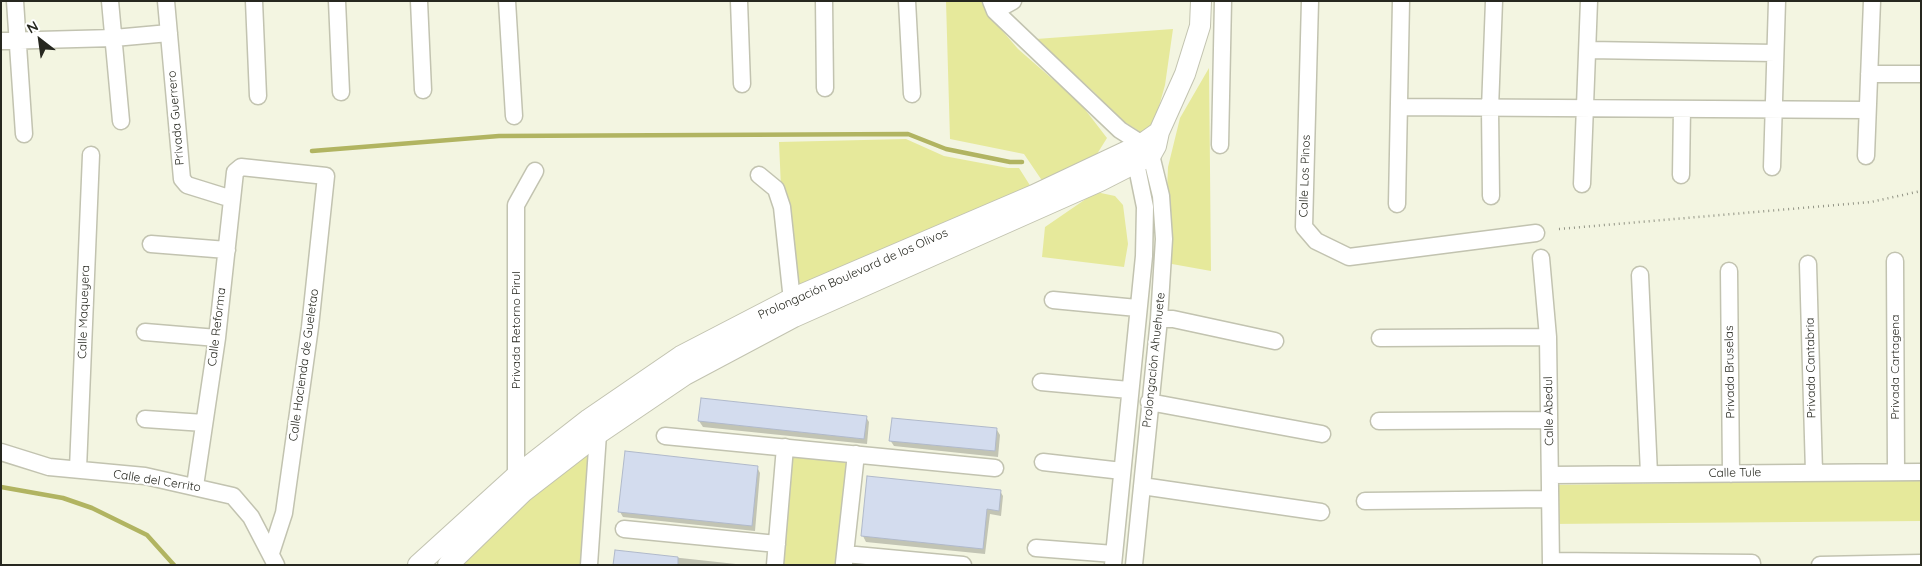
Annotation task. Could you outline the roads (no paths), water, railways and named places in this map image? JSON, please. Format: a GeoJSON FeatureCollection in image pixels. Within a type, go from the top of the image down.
{"type":"FeatureCollection","features":[{"type":"Feature","properties":{"kind":"street"},"geometry":{"type":"LineString","coordinates":[[15,1],[9,40],[24,134]]}},
{"type":"Feature","properties":{"kind":"street"},"geometry":{"type":"LineString","coordinates":[[110,1],[121,121]]}},
{"type":"Feature","properties":{"kind":"street","name":"Privada Guerrero"},"geometry":{"type":"LineString","coordinates":[[166,1],[182,179],[187,184],[232,199]]}},
{"type":"Feature","properties":{"kind":"street"},"geometry":{"type":"LineString","coordinates":[[254,1],[258,96]]}},
{"type":"Feature","properties":{"kind":"street"},"geometry":{"type":"LineString","coordinates":[[337,1],[341,92]]}},
{"type":"Feature","properties":{"kind":"street"},"geometry":{"type":"LineString","coordinates":[[419,1],[423,90]]}},
{"type":"Feature","properties":{"kind":"street"},"geometry":{"type":"LineString","coordinates":[[507,1],[514,116]]}},
{"type":"Feature","properties":{"kind":"street"},"geometry":{"type":"LineString","coordinates":[[739,1],[742,84]]}},
{"type":"Feature","properties":{"kind":"street"},"geometry":{"type":"LineString","coordinates":[[824,1],[825,88]]}},
{"type":"Feature","properties":{"kind":"street"},"geometry":{"type":"LineString","coordinates":[[907,1],[912,94]]}},
{"type":"Feature","properties":{"kind":"street"},"geometry":{"type":"LineString","coordinates":[[993,6],[1014,1]]}},
{"type":"Feature","properties":{"kind":"street"},"geometry":{"type":"LineString","coordinates":[[993,6],[1120,130],[1139,153],[1156,146],[1159,132],[1185,74],[1200,26],[1201,1]]}},
{"type":"Feature","properties":{"kind":"street"},"geometry":{"type":"LineString","coordinates":[[1220,145],[1223,1]]}},
{"type":"Feature","properties":{"kind":"street","name":"Calle Los Pinos"},"geometry":{"type":"LineString","coordinates":[[1310,1],[1304,227],[1316,242],[1349,257],[1536,233]]}},
{"type":"Feature","properties":{"kind":"street"},"geometry":{"type":"LineString","coordinates":[[1397,204],[1401,1]]}},
{"type":"Feature","properties":{"kind":"street"},"geometry":{"type":"LineString","coordinates":[[1491,196],[1490,109],[1494,1]]}},
{"type":"Feature","properties":{"kind":"street"},"geometry":{"type":"LineString","coordinates":[[1582,184],[1583,108],[1588,50],[1589,1]]}},
{"type":"Feature","properties":{"kind":"street"},"geometry":{"type":"LineString","coordinates":[[1772,167],[1777,1]]}},
{"type":"Feature","properties":{"kind":"street"},"geometry":{"type":"LineString","coordinates":[[1866,156],[1866,110],[1872,1]]}},
{"type":"Feature","properties":{"kind":"street"},"geometry":{"type":"LineString","coordinates":[[9,40],[114,38],[169,33]]}},
{"type":"Feature","properties":{"kind":"street"},"geometry":{"type":"LineString","coordinates":[[1588,50],[1775,53]]}},
{"type":"Feature","properties":{"kind":"street"},"geometry":{"type":"LineString","coordinates":[[1869,74],[1921,74]]}},
{"type":"Feature","properties":{"kind":"street"},"geometry":{"type":"LineString","coordinates":[[1399,107],[1866,110]]}},
{"type":"Feature","properties":{"kind":"street"},"geometry":{"type":"LineString","coordinates":[[1680,175],[1682,110]]}},
{"type":"Feature","properties":{"kind":"street","name":"Prolongación Ahuehuete"},"geometry":{"type":"LineString","coordinates":[[1113,559],[1137,308],[1144,256],[1145,207],[1139,153]]}},
{"type":"Feature","properties":{"kind":"street","name":"Prolongación Ahuehuete"},"geometry":{"type":"LineString","coordinates":[[1134,565],[1159,318],[1164,239],[1161,196],[1139,153]]}},
{"type":"Feature","properties":{"kind":"street","name":"Prolongación Boulevard de los Olivos"},"geometry":{"type":"LineString","coordinates":[[418,565],[593,426],[685,375],[793,308],[1139,153]]}},
{"type":"Feature","properties":{"kind":"street","name":"Calle Maqueyera"},"geometry":{"type":"LineString","coordinates":[[78,469],[91,155]]}},
{"type":"Feature","properties":{"kind":"street","name":"Calle Reforma"},"geometry":{"type":"LineString","coordinates":[[195,486],[217,338],[237,168],[326,176]]}},
{"type":"Feature","properties":{"kind":"street","name":"Privada Retorno Pirul"},"geometry":{"type":"LineString","coordinates":[[520,484],[516,205],[535,171]]}},
{"type":"Feature","properties":{"kind":"street","name":"Calle Hacienda de Gueletao"},"geometry":{"type":"LineString","coordinates":[[273,559],[284,513],[310,327],[326,176]]}},
{"type":"Feature","properties":{"kind":"street"},"geometry":{"type":"LineString","coordinates":[[759,176],[776,189],[782,207],[793,308]]}},
{"type":"Feature","properties":{"kind":"street"},"geometry":{"type":"LineString","coordinates":[[152,244],[227,250]]}},
{"type":"Feature","properties":{"kind":"street","name":"Calle Abedul"},"geometry":{"type":"LineString","coordinates":[[1541,258],[1548,337],[1551,563]]}},
{"type":"Feature","properties":{"kind":"street","name":"Privada Cartagena"},"geometry":{"type":"LineString","coordinates":[[1895,261],[1896,472]]}},
{"type":"Feature","properties":{"kind":"street","name":"Privada Cantabria"},"geometry":{"type":"LineString","coordinates":[[1808,264],[1814,472]]}},
{"type":"Feature","properties":{"kind":"street","name":"Privada Bruselas"},"geometry":{"type":"LineString","coordinates":[[1729,271],[1731,474]]}},
{"type":"Feature","properties":{"kind":"street"},"geometry":{"type":"LineString","coordinates":[[1640,275],[1649,474]]}},
{"type":"Feature","properties":{"kind":"street"},"geometry":{"type":"LineString","coordinates":[[1053,300],[1137,308]]}},
{"type":"Feature","properties":{"kind":"street"},"geometry":{"type":"LineString","coordinates":[[1159,318],[1173,319],[1275,341]]}},
{"type":"Feature","properties":{"kind":"street"},"geometry":{"type":"LineString","coordinates":[[145,332],[217,338]]}},
{"type":"Feature","properties":{"kind":"street"},"geometry":{"type":"LineString","coordinates":[[1380,338],[1548,337]]}},
{"type":"Feature","properties":{"kind":"street"},"geometry":{"type":"LineString","coordinates":[[1041,382],[1129,390]]}},
{"type":"Feature","properties":{"kind":"street"},"geometry":{"type":"LineString","coordinates":[[1149,402],[1322,434]]}},
{"type":"Feature","properties":{"kind":"street"},"geometry":{"type":"LineString","coordinates":[[145,419],[204,423]]}},
{"type":"Feature","properties":{"kind":"street"},"geometry":{"type":"LineString","coordinates":[[1379,421],[1549,420]]}},
{"type":"Feature","properties":{"kind":"street"},"geometry":{"type":"LineString","coordinates":[[590,565],[593,426]]}},
{"type":"Feature","properties":{"kind":"street"},"geometry":{"type":"LineString","coordinates":[[665,436],[995,468]]}},
{"type":"Feature","properties":{"kind":"street"},"geometry":{"type":"LineString","coordinates":[[775,565],[778,447]]}},
{"type":"Feature","properties":{"kind":"street","name":"Calle del Cerrito"},"geometry":{"type":"LineString","coordinates":[[1,452],[49,466],[145,476],[233,496],[251,517],[273,559]]}},
{"type":"Feature","properties":{"kind":"street"},"geometry":{"type":"LineString","coordinates":[[864,455],[849,558],[963,565]]}},
{"type":"Feature","properties":{"kind":"street"},"geometry":{"type":"LineString","coordinates":[[1043,462],[1122,471]]}},
{"type":"Feature","properties":{"kind":"street","name":"Calle Tule"},"geometry":{"type":"LineString","coordinates":[[1550,475],[1921,472]]}},
{"type":"Feature","properties":{"kind":"street","name":"Prolongación Boulevard de los Olivos"},"geometry":{"type":"LineString","coordinates":[[448,565],[520,484]]}},
{"type":"Feature","properties":{"kind":"street"},"geometry":{"type":"LineString","coordinates":[[1142,486],[1321,512]]}},
{"type":"Feature","properties":{"kind":"street"},"geometry":{"type":"LineString","coordinates":[[1365,501],[1549,499]]}},
{"type":"Feature","properties":{"kind":"street"},"geometry":{"type":"LineString","coordinates":[[624,529],[777,544]]}},
{"type":"Feature","properties":{"kind":"street"},"geometry":{"type":"LineString","coordinates":[[1036,548],[1113,559]]}},
{"type":"Feature","properties":{"kind":"street"},"geometry":{"type":"LineString","coordinates":[[1551,563],[1752,563]]}},
{"type":"Feature","properties":{"kind":"street"},"geometry":{"type":"LineString","coordinates":[[1820,564],[1921,563]]}},
{"type":"Feature","properties":{"kind":"waterway"},"geometry":{"type":"LineString","coordinates":[[312,151],[499,136],[908,134],[946,149],[1010,162],[1022,162]]}},
{"type":"Feature","properties":{"kind":"waterway"},"geometry":{"type":"LineString","coordinates":[[1,487],[63,498],[92,508],[147,535],[174,565]]}}]}
